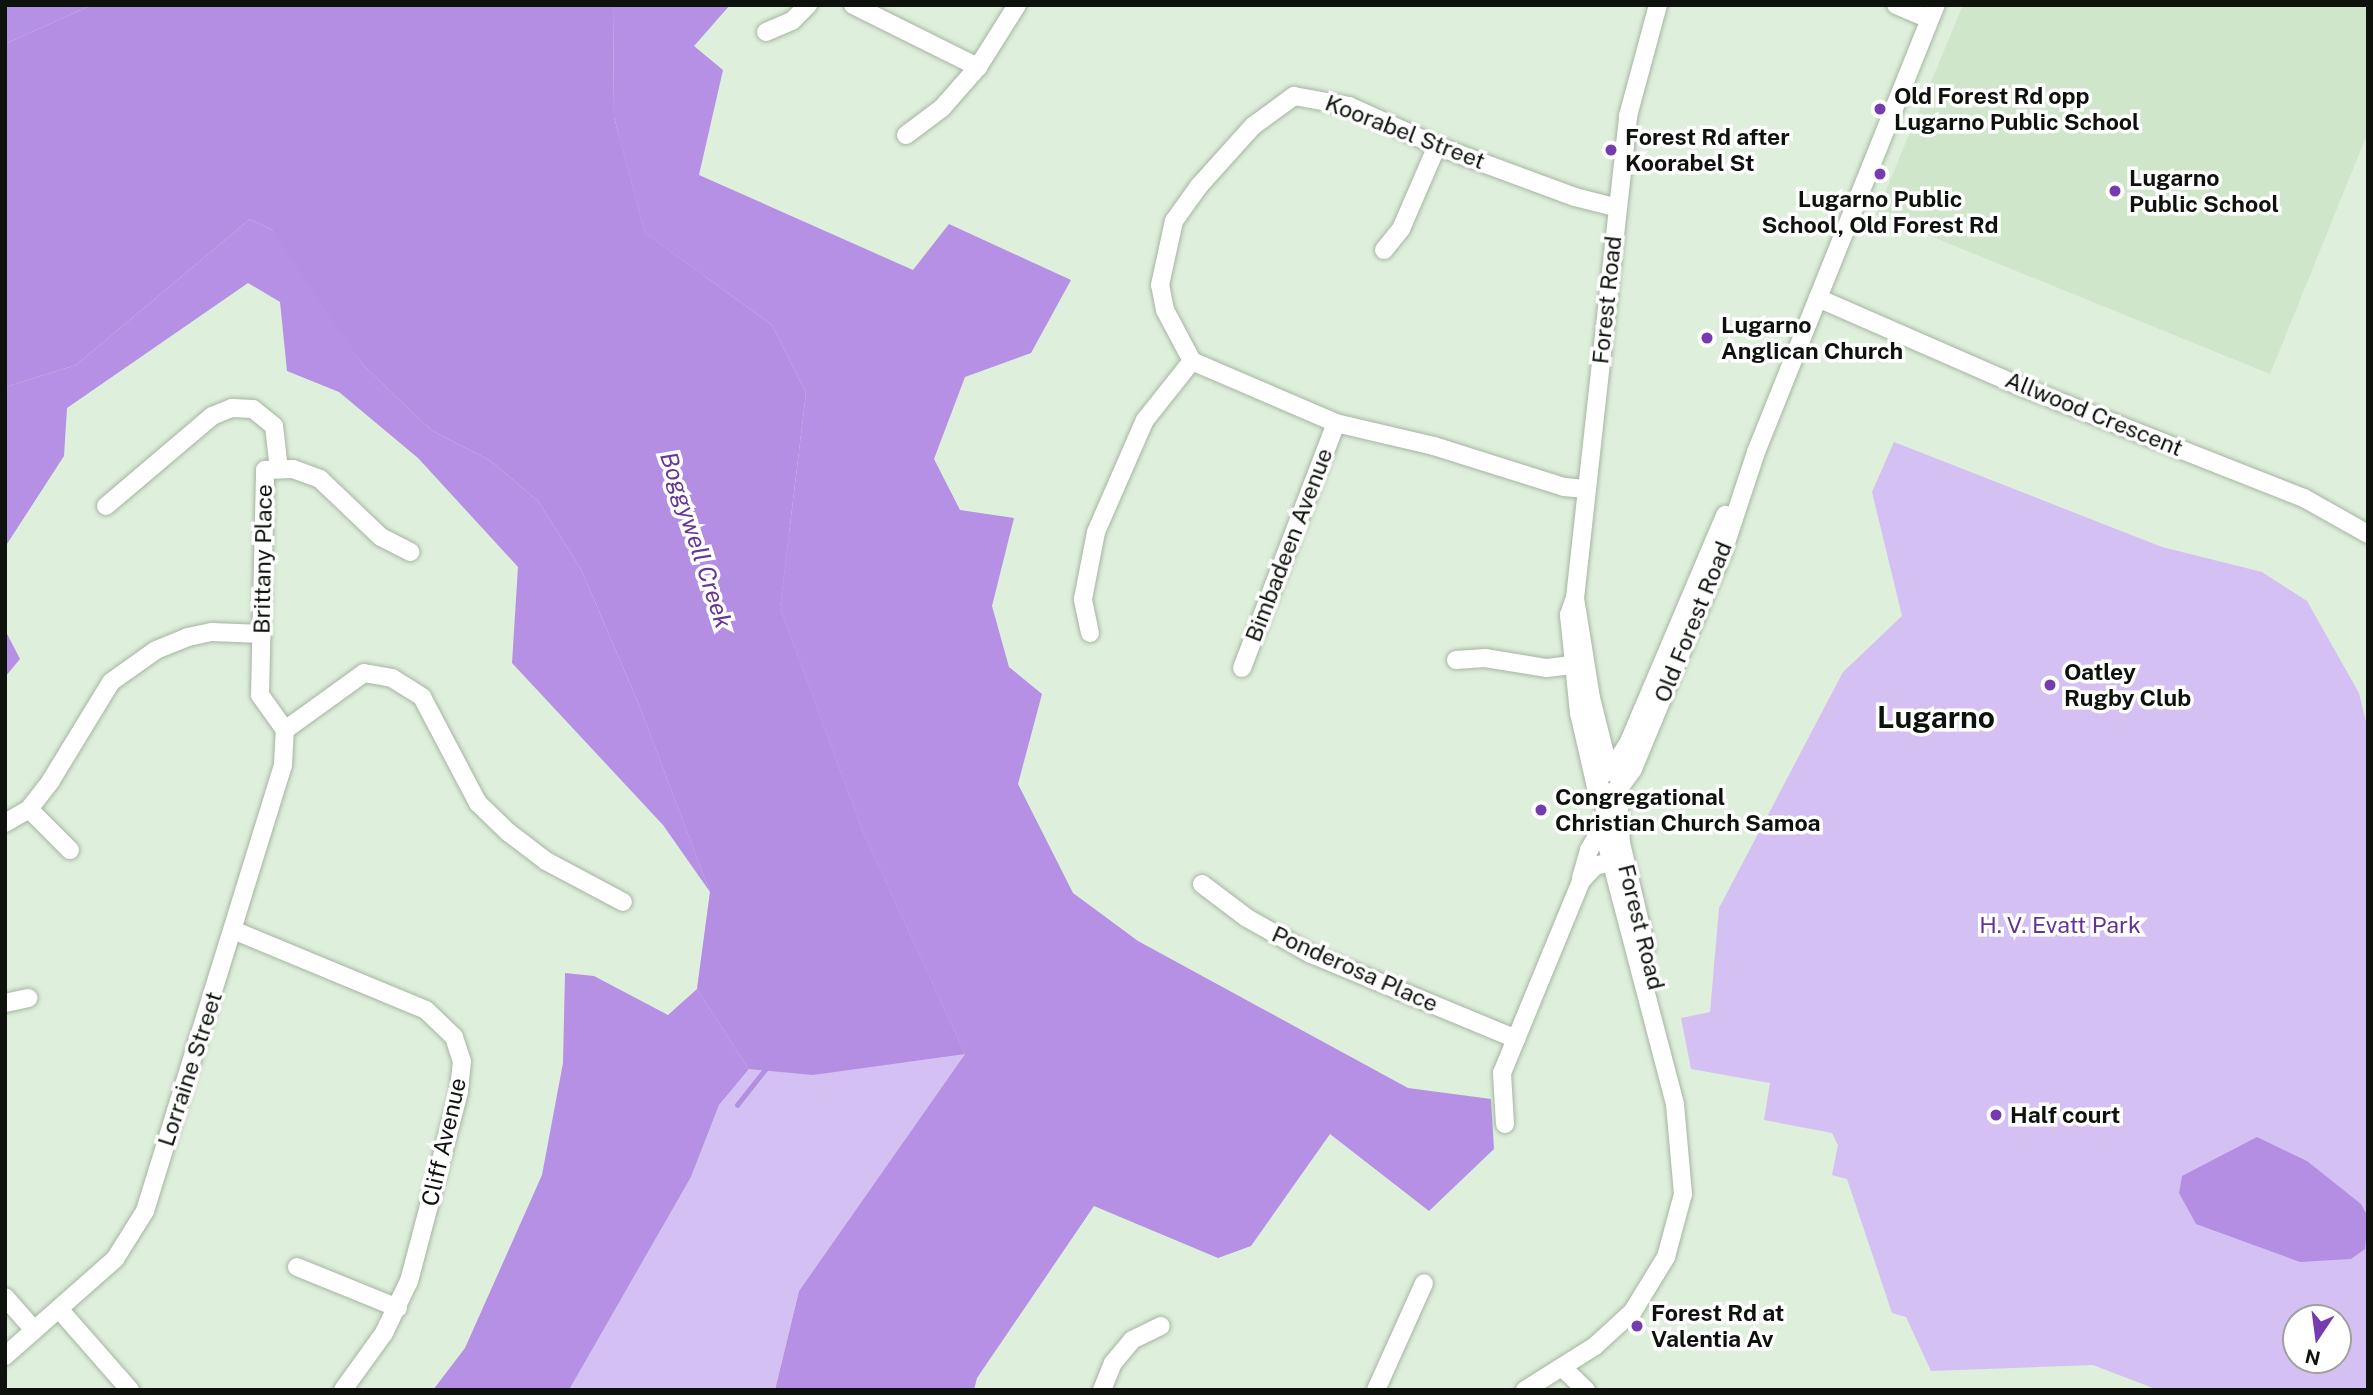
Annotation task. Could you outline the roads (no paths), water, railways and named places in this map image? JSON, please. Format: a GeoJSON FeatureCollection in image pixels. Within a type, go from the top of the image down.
{"type":"FeatureCollection","features":[{"type":"Feature","properties":{"kind":"street"},"geometry":{"type":"LineString","coordinates":[[766,32],[792,21],[808,5]]}},
{"type":"Feature","properties":{"kind":"street"},"geometry":{"type":"LineString","coordinates":[[853,5],[978,66]]}},
{"type":"Feature","properties":{"kind":"street"},"geometry":{"type":"LineString","coordinates":[[906,135],[942,108],[978,66],[1017,5]]}},
{"type":"Feature","properties":{"kind":"street","name":"Forest Road"},"geometry":{"type":"LineString","coordinates":[[1618,860],[1609,789],[1572,665],[1569,625],[1575,598],[1630,104],[1658,5]]}},
{"type":"Feature","properties":{"kind":"street"},"geometry":{"type":"LineString","coordinates":[[1896,5],[1933,12]]}},
{"type":"Feature","properties":{"kind":"street","name":"Old Forest Road"},"geometry":{"type":"LineString","coordinates":[[1609,789],[1630,776],[1723,552],[1756,452],[1933,12]]}},
{"type":"Feature","properties":{"kind":"street","name":"Koorabel Street"},"geometry":{"type":"LineString","coordinates":[[1192,361],[1165,310],[1160,285],[1167,243],[1174,221],[1199,186],[1266,114],[1304,95],[1349,106],[1437,146],[1575,197],[1618,208]]}},
{"type":"Feature","properties":{"kind":"street"},"geometry":{"type":"LineString","coordinates":[[1384,250],[1401,229],[1437,146]]}},
{"type":"Feature","properties":{"kind":"street","name":"Allwood Crescent"},"geometry":{"type":"LineString","coordinates":[[1818,298],[2022,387],[2305,498],[2368,534]]}},
{"type":"Feature","properties":{"kind":"street"},"geometry":{"type":"LineString","coordinates":[[1090,633],[1083,599],[1096,532],[1145,420],[1192,361],[1336,423],[1434,446],[1564,487],[1586,489]]}},
{"type":"Feature","properties":{"kind":"street"},"geometry":{"type":"LineString","coordinates":[[106,506],[212,416],[232,408],[253,409],[274,426],[279,469]]}},
{"type":"Feature","properties":{"kind":"street","name":"Bimbadeen Avenue"},"geometry":{"type":"LineString","coordinates":[[1242,668],[1336,423]]}},
{"type":"Feature","properties":{"kind":"street","name":"Old Forest Road"},"geometry":{"type":"LineString","coordinates":[[1610,770],[1632,736],[1710,546],[1756,452]]}},
{"type":"Feature","properties":{"kind":"street","name":"Brittany Place"},"geometry":{"type":"LineString","coordinates":[[285,730],[260,695],[265,470],[293,469],[320,479],[381,537],[410,552]]}},
{"type":"Feature","properties":{"kind":"street","name":"Forest Road"},"geometry":{"type":"LineString","coordinates":[[1525,1390],[1563,1368],[1609,1335],[1633,1311],[1671,1244],[1681,1205],[1684,1168],[1667,1064],[1668,1040],[1605,822],[1609,789],[1618,775],[1610,770],[1601,738],[1575,598]]}},
{"type":"Feature","properties":{"kind":"street"},"geometry":{"type":"LineString","coordinates":[[5,823],[29,808],[111,682],[156,650],[188,637],[212,632],[262,634]]}},
{"type":"Feature","properties":{"kind":"street"},"geometry":{"type":"LineString","coordinates":[[1456,660],[1485,658],[1547,668],[1572,665]]}},
{"type":"Feature","properties":{"kind":"street"},"geometry":{"type":"LineString","coordinates":[[285,730],[364,673],[392,678],[422,697],[478,803],[508,832],[546,861],[623,902]]}},
{"type":"Feature","properties":{"kind":"street","name":"Lorraine Street"},"geometry":{"type":"LineString","coordinates":[[5,1356],[115,1259],[145,1211],[283,765],[285,730]]}},
{"type":"Feature","properties":{"kind":"street"},"geometry":{"type":"LineString","coordinates":[[1601,738],[1617,741],[1632,736]]}},
{"type":"Feature","properties":{"kind":"street"},"geometry":{"type":"LineString","coordinates":[[29,808],[70,850]]}},
{"type":"Feature","properties":{"kind":"street"},"geometry":{"type":"LineString","coordinates":[[1505,1124],[1502,1073],[1581,881],[1589,850],[1605,822]]}},
{"type":"Feature","properties":{"kind":"street"},"geometry":{"type":"LineString","coordinates":[[1581,881],[1590,869],[1618,860]]}},
{"type":"Feature","properties":{"kind":"street","name":"Ponderosa Place"},"geometry":{"type":"LineString","coordinates":[[1202,884],[1247,918],[1311,954],[1516,1039]]}},
{"type":"Feature","properties":{"kind":"street","name":"Cliff Avenue"},"geometry":{"type":"LineString","coordinates":[[233,930],[426,1010],[454,1037],[462,1061],[459,1091],[410,1281],[398,1308],[344,1390]]}},
{"type":"Feature","properties":{"kind":"street"},"geometry":{"type":"LineString","coordinates":[[5,1003],[28,998]]}},
{"type":"Feature","properties":{"kind":"street"},"geometry":{"type":"LineString","coordinates":[[297,1267],[398,1308]]}},
{"type":"Feature","properties":{"kind":"street"},"geometry":{"type":"LineString","coordinates":[[1376,1390],[1424,1283]]}},
{"type":"Feature","properties":{"kind":"street"},"geometry":{"type":"LineString","coordinates":[[5,1297],[34,1331]]}},
{"type":"Feature","properties":{"kind":"street"},"geometry":{"type":"LineString","coordinates":[[59,1309],[130,1390]]}},
{"type":"Feature","properties":{"kind":"street"},"geometry":{"type":"LineString","coordinates":[[1102,1390],[1113,1363],[1132,1340],[1161,1326]]}},
{"type":"Feature","properties":{"kind":"street"},"geometry":{"type":"LineString","coordinates":[[1563,1368],[1586,1390]]}},
{"type":"Feature","properties":{"kind":"water"},"geometry":{"type":"Polygon","coordinates":[[[92,5],[613,5],[614,117],[645,233],[772,325],[806,393],[780,608],[863,832],[965,1054],[813,1075],[749,1069],[697,989],[710,892],[640,707],[581,569],[538,501],[491,461],[431,430],[363,365],[272,230],[250,219],[76,365],[5,387],[5,44],[92,5]]]}},
{"type":"Feature","properties":{"kind":"water"},"geometry":{"type":"Polygon","coordinates":[[[2257,1137],[2307,1161],[2361,1204],[2368,1217],[2365,1249],[2351,1259],[2300,1262],[2196,1224],[2179,1193],[2182,1176],[2257,1137]]]}},
{"type":"Feature","properties":{"kind":"waterway","name":"Boggywell Creek"},"geometry":{"type":"LineString","coordinates":[[737,1105],[767,1067]]}},
{"type":"Feature","properties":{"kind":"place","name":"Old Forest Rd opp Lugarno Public School"},"geometry":{"type":"Point","coordinates":[1880,109]}},
{"type":"Feature","properties":{"kind":"place","name":"Forest Rd after Koorabel St"},"geometry":{"type":"Point","coordinates":[1611,150]}},
{"type":"Feature","properties":{"kind":"place","name":"Lugarno Public School, Old Forest Rd"},"geometry":{"type":"Point","coordinates":[1880,174]}},
{"type":"Feature","properties":{"kind":"place","name":"Lugarno Public School"},"geometry":{"type":"Point","coordinates":[2115,191]}},
{"type":"Feature","properties":{"kind":"place","name":"Lugarno Anglican Church"},"geometry":{"type":"Point","coordinates":[1707,338]}},
{"type":"Feature","properties":{"kind":"place","name":"Oatley Rugby Club"},"geometry":{"type":"Point","coordinates":[2050,685]}},
{"type":"Feature","properties":{"kind":"place","name":"Congregational Christian Church Samoa"},"geometry":{"type":"Point","coordinates":[1541,810]}},
{"type":"Feature","properties":{"kind":"place","name":"Half court"},"geometry":{"type":"Point","coordinates":[1996,1115]}},
{"type":"Feature","properties":{"kind":"place","name":"Forest Rd at Valentia Av"},"geometry":{"type":"Point","coordinates":[1637,1326]}},
{"type":"Feature","properties":{"kind":"district","name":"Lugarno"},"geometry":{"type":"Point","coordinates":[1936,717]}},
{"type":"Feature","properties":{"kind":"park label","name":"H. V. Evatt Park"},"geometry":{"type":"Point","coordinates":[2060,925]}}]}
